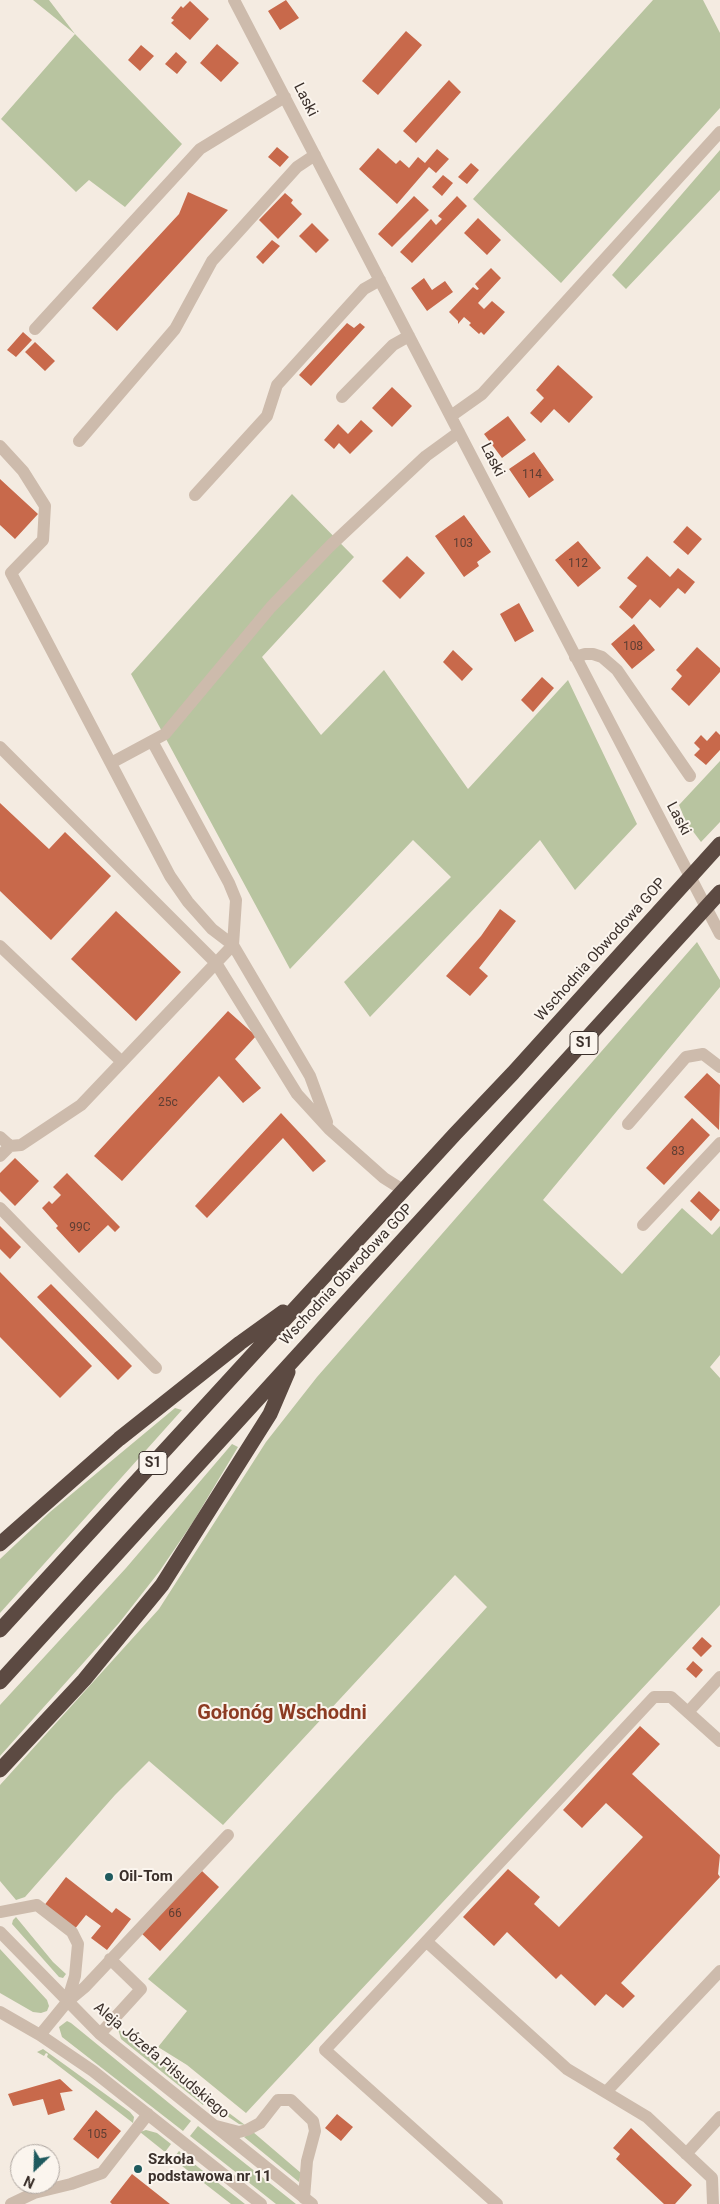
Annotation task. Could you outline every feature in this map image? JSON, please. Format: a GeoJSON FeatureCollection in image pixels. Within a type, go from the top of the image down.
{"type":"FeatureCollection","features":[{"type":"Feature","properties":{"kind":"highway","name":"Wschodnia Obwodowa GOP"},"geometry":{"type":"LineString","coordinates":[[0,1630],[403,1190],[513,1073],[720,844]]}},
{"type":"Feature","properties":{"kind":"highway","name":"Wschodnia Obwodowa GOP"},"geometry":{"type":"LineString","coordinates":[[3,1679],[720,892]]}},
{"type":"Feature","properties":{"kind":"highway"},"geometry":{"type":"LineString","coordinates":[[0,1544],[119,1439],[240,1343],[307,1296]]}},
{"type":"Feature","properties":{"kind":"highway"},"geometry":{"type":"LineString","coordinates":[[0,1770],[84,1680],[162,1585],[270,1414],[294,1360]]}},
{"type":"Feature","properties":{"kind":"street","name":"Laski"},"geometry":{"type":"LineString","coordinates":[[234,0],[720,934]]}},
{"type":"Feature","properties":{"kind":"street"},"geometry":{"type":"LineString","coordinates":[[35,329],[200,149],[285,96]]}},
{"type":"Feature","properties":{"kind":"street"},"geometry":{"type":"LineString","coordinates":[[451,416],[468,405],[486,389],[720,132]]}},
{"type":"Feature","properties":{"kind":"street"},"geometry":{"type":"LineString","coordinates":[[79,441],[175,328],[212,261],[297,167],[315,155]]}},
{"type":"Feature","properties":{"kind":"street"},"geometry":{"type":"LineString","coordinates":[[195,495],[267,416],[277,385],[364,289],[380,280]]}},
{"type":"Feature","properties":{"kind":"street"},"geometry":{"type":"LineString","coordinates":[[342,397],[393,345],[409,336]]}},
{"type":"Feature","properties":{"kind":"street"},"geometry":{"type":"LineString","coordinates":[[111,763],[165,734],[271,607],[330,546],[426,456],[459,432]]}},
{"type":"Feature","properties":{"kind":"street"},"geometry":{"type":"LineString","coordinates":[[0,446],[23,471],[45,506],[43,540],[11,573],[170,876],[188,902],[212,929],[233,945],[310,1076],[329,1129]]}},
{"type":"Feature","properties":{"kind":"street"},"geometry":{"type":"LineString","coordinates":[[575,657],[593,654],[602,657],[617,670],[690,776]]}},
{"type":"Feature","properties":{"kind":"street"},"geometry":{"type":"LineString","coordinates":[[0,1156],[10,1146],[21,1145],[81,1105],[233,945],[236,900],[229,883],[152,742]]}},
{"type":"Feature","properties":{"kind":"street"},"geometry":{"type":"LineString","coordinates":[[0,747],[216,962],[297,1094],[329,1129],[384,1178],[403,1190]]}},
{"type":"Feature","properties":{"kind":"street"},"geometry":{"type":"LineString","coordinates":[[0,946],[122,1062]]}},
{"type":"Feature","properties":{"kind":"street"},"geometry":{"type":"LineString","coordinates":[[628,1124],[686,1057],[703,1054],[720,1067]]}},
{"type":"Feature","properties":{"kind":"street"},"geometry":{"type":"LineString","coordinates":[[0,1137],[10,1146]]}},
{"type":"Feature","properties":{"kind":"street"},"geometry":{"type":"LineString","coordinates":[[643,1225],[720,1143]]}},
{"type":"Feature","properties":{"kind":"street"},"geometry":{"type":"LineString","coordinates":[[0,1208],[156,1368]]}},
{"type":"Feature","properties":{"kind":"street"},"geometry":{"type":"LineString","coordinates":[[688,1712],[720,1677]]}},
{"type":"Feature","properties":{"kind":"street"},"geometry":{"type":"LineString","coordinates":[[497,2204],[325,2050],[654,1697],[671,1697],[720,1741]]}},
{"type":"Feature","properties":{"kind":"street"},"geometry":{"type":"LineString","coordinates":[[40,2035],[67,2002],[85,1987],[228,1836]]}},
{"type":"Feature","properties":{"kind":"street"},"geometry":{"type":"LineString","coordinates":[[0,1912],[37,1904],[72,1932],[78,1944],[75,1976],[67,2002]]}},
{"type":"Feature","properties":{"kind":"street","name":"Aleja Józefa Piłsudskiego"},"geometry":{"type":"LineString","coordinates":[[0,1932],[100,2034],[308,2201]]}},
{"type":"Feature","properties":{"kind":"street"},"geometry":{"type":"LineString","coordinates":[[427,1942],[567,2069],[647,2117],[712,2178],[713,2204]]}},
{"type":"Feature","properties":{"kind":"street"},"geometry":{"type":"LineString","coordinates":[[100,2034],[142,1989],[110,1959]]}},
{"type":"Feature","properties":{"kind":"street"},"geometry":{"type":"LineString","coordinates":[[606,2092],[720,1971]]}},
{"type":"Feature","properties":{"kind":"street"},"geometry":{"type":"LineString","coordinates":[[0,2012],[40,2035],[85,2066],[261,2204]]}},
{"type":"Feature","properties":{"kind":"street"},"geometry":{"type":"LineString","coordinates":[[211,2125],[239,2132],[247,2130],[260,2123],[278,2100],[291,2100],[313,2121],[316,2131],[307,2162],[308,2201]]}},
{"type":"Feature","properties":{"kind":"street"},"geometry":{"type":"LineString","coordinates":[[12,2204],[34,2193],[71,2184],[102,2172],[148,2114]]}},
{"type":"Feature","properties":{"kind":"street"},"geometry":{"type":"LineString","coordinates":[[686,2154],[720,2118]]}},
{"type":"Feature","properties":{"kind":"green space"},"geometry":{"type":"Polygon","coordinates":[[[33,0],[49,0],[75,34],[33,0]]]}},
{"type":"Feature","properties":{"kind":"green space"},"geometry":{"type":"Polygon","coordinates":[[[653,0],[703,0],[720,33],[720,108],[561,283],[473,199],[653,0]]]}},
{"type":"Feature","properties":{"kind":"green space"},"geometry":{"type":"Polygon","coordinates":[[[75,34],[182,144],[125,207],[89,180],[76,192],[1,119],[75,34]]]}},
{"type":"Feature","properties":{"kind":"green space"},"geometry":{"type":"Polygon","coordinates":[[[720,150],[720,190],[626,289],[612,275],[720,150]]]}},
{"type":"Feature","properties":{"kind":"green space"},"geometry":{"type":"Polygon","coordinates":[[[292,494],[354,557],[262,657],[321,735],[384,670],[468,789],[568,680],[637,824],[575,890],[540,840],[370,1017],[344,982],[451,877],[413,840],[290,969],[131,674],[292,494]]]}},
{"type":"Feature","properties":{"kind":"green space"},"geometry":{"type":"Polygon","coordinates":[[[720,761],[720,822],[701,842],[686,822],[679,805],[720,761]]]}},
{"type":"Feature","properties":{"kind":"green space"},"geometry":{"type":"Polygon","coordinates":[[[697,942],[720,980],[720,987],[543,1200],[622,1274],[682,1208],[712,1235],[720,1226],[720,1355],[710,1367],[720,1378],[720,1605],[246,2113],[187,2065],[158,2047],[187,2011],[148,1979],[487,1607],[455,1575],[223,1825],[149,1761],[115,1795],[25,1897],[16,1900],[0,1881],[0,1785],[159,1609],[266,1442],[317,1377],[697,942]]]}},
{"type":"Feature","properties":{"kind":"green space"},"geometry":{"type":"Polygon","coordinates":[[[175,1408],[182,1410],[0,1613],[0,1559],[50,1512],[175,1408]]]}},
{"type":"Feature","properties":{"kind":"green space"},"geometry":{"type":"Polygon","coordinates":[[[232,1444],[238,1447],[193,1522],[159,1572],[119,1623],[0,1756],[0,1705],[126,1568],[232,1444]]]}},
{"type":"Feature","properties":{"kind":"green space"},"geometry":{"type":"Polygon","coordinates":[[[16,1917],[53,1962],[66,1974],[63,1978],[59,1977],[12,1924],[16,1917]]]}},
{"type":"Feature","properties":{"kind":"green space"},"geometry":{"type":"Polygon","coordinates":[[[0,1949],[47,2000],[49,2006],[47,2011],[41,2013],[33,2012],[0,1993],[0,1949]]]}},
{"type":"Feature","properties":{"kind":"green space"},"geometry":{"type":"Polygon","coordinates":[[[67,2021],[191,2121],[183,2131],[62,2037],[59,2027],[67,2021]]]}},
{"type":"Feature","properties":{"kind":"green space"},"geometry":{"type":"Polygon","coordinates":[[[118,2029],[165,2067],[180,2075],[209,2097],[203,2105],[121,2039],[118,2029]]]}},
{"type":"Feature","properties":{"kind":"green space"},"geometry":{"type":"Polygon","coordinates":[[[43,2049],[130,2112],[134,2117],[133,2123],[47,2057],[48,2054],[46,2053],[44,2056],[37,2052],[43,2049]]]}},
{"type":"Feature","properties":{"kind":"green space"},"geometry":{"type":"Polygon","coordinates":[[[217,2104],[245,2125],[239,2124],[227,2116],[216,2115],[211,2112],[217,2104]]]}},
{"type":"Feature","properties":{"kind":"green space"},"geometry":{"type":"Polygon","coordinates":[[[198,2126],[296,2204],[276,2204],[190,2136],[198,2126]]]}},
{"type":"Feature","properties":{"kind":"green space"},"geometry":{"type":"Polygon","coordinates":[[[146,2130],[157,2133],[171,2144],[165,2152],[140,2132],[146,2130]]]}},
{"type":"Feature","properties":{"kind":"green space"},"geometry":{"type":"Polygon","coordinates":[[[253,2132],[301,2173],[299,2182],[244,2137],[253,2132]]]}},
{"type":"Feature","properties":{"kind":"green space"},"geometry":{"type":"Polygon","coordinates":[[[179,2151],[245,2204],[231,2204],[173,2159],[179,2151]]]}},
{"type":"Feature","properties":{"kind":"building"},"geometry":{"type":"Polygon","coordinates":[[[286,0],[299,18],[280,30],[268,11],[286,0]]]}},
{"type":"Feature","properties":{"kind":"building"},"geometry":{"type":"Polygon","coordinates":[[[190,1],[209,19],[190,40],[171,23],[174,20],[171,18],[181,6],[183,8],[190,1]]]}},
{"type":"Feature","properties":{"kind":"building"},"geometry":{"type":"Polygon","coordinates":[[[406,31],[422,45],[378,95],[362,81],[406,31]]]}},
{"type":"Feature","properties":{"kind":"building"},"geometry":{"type":"Polygon","coordinates":[[[217,44],[239,63],[221,82],[200,63],[217,44]]]}},
{"type":"Feature","properties":{"kind":"building"},"geometry":{"type":"Polygon","coordinates":[[[141,45],[154,56],[140,71],[128,60],[141,45]]]}},
{"type":"Feature","properties":{"kind":"building"},"geometry":{"type":"Polygon","coordinates":[[[176,52],[187,62],[177,74],[165,64],[176,52]]]}},
{"type":"Feature","properties":{"kind":"building"},"geometry":{"type":"Polygon","coordinates":[[[449,80],[461,92],[416,143],[403,131],[449,80]]]}},
{"type":"Feature","properties":{"kind":"building"},"geometry":{"type":"Polygon","coordinates":[[[277,147],[289,157],[280,167],[268,157],[277,147]]]}},
{"type":"Feature","properties":{"kind":"building"},"geometry":{"type":"Polygon","coordinates":[[[378,148],[396,164],[400,160],[409,168],[418,157],[425,163],[437,149],[449,159],[436,173],[429,167],[397,204],[359,169],[378,148]]]}},
{"type":"Feature","properties":{"kind":"building"},"geometry":{"type":"Polygon","coordinates":[[[471,163],[479,170],[467,184],[458,177],[471,163]]]}},
{"type":"Feature","properties":{"kind":"building"},"geometry":{"type":"Polygon","coordinates":[[[443,175],[453,183],[442,196],[432,187],[443,175]]]}},
{"type":"Feature","properties":{"kind":"building"},"geometry":{"type":"Polygon","coordinates":[[[188,192],[228,210],[117,331],[92,308],[179,214],[188,192]]]}},
{"type":"Feature","properties":{"kind":"building"},"geometry":{"type":"Polygon","coordinates":[[[285,193],[293,200],[291,203],[302,214],[278,239],[259,220],[285,193]]]}},
{"type":"Feature","properties":{"kind":"building"},"geometry":{"type":"Polygon","coordinates":[[[414,196],[429,210],[392,247],[378,234],[414,196]]]}},
{"type":"Feature","properties":{"kind":"building"},"geometry":{"type":"Polygon","coordinates":[[[457,196],[467,206],[412,263],[400,252],[431,219],[436,225],[442,219],[438,216],[457,196]]]}},
{"type":"Feature","properties":{"kind":"building"},"geometry":{"type":"Polygon","coordinates":[[[478,218],[501,240],[487,255],[464,233],[478,218]]]}},
{"type":"Feature","properties":{"kind":"building"},"geometry":{"type":"Polygon","coordinates":[[[312,223],[329,240],[316,253],[299,236],[312,223]]]}},
{"type":"Feature","properties":{"kind":"building"},"geometry":{"type":"Polygon","coordinates":[[[272,240],[280,246],[263,264],[256,257],[272,240]]]}},
{"type":"Feature","properties":{"kind":"building"},"geometry":{"type":"Polygon","coordinates":[[[491,268],[501,278],[478,303],[484,309],[492,301],[505,312],[484,335],[481,332],[479,334],[469,325],[471,323],[464,317],[458,324],[458,321],[449,312],[473,287],[477,290],[479,289],[475,284],[491,268]]]}},
{"type":"Feature","properties":{"kind":"building"},"geometry":{"type":"Polygon","coordinates":[[[424,278],[432,290],[445,281],[453,292],[427,311],[411,288],[424,278]]]}},
{"type":"Feature","properties":{"kind":"building"},"geometry":{"type":"Polygon","coordinates":[[[347,323],[354,328],[360,323],[365,327],[311,386],[299,375],[347,323]]]}},
{"type":"Feature","properties":{"kind":"building"},"geometry":{"type":"Polygon","coordinates":[[[23,332],[32,340],[16,357],[7,350],[23,332]]]}},
{"type":"Feature","properties":{"kind":"building"},"geometry":{"type":"Polygon","coordinates":[[[35,342],[55,361],[45,371],[25,352],[35,342]]]}},
{"type":"Feature","properties":{"kind":"building"},"geometry":{"type":"Polygon","coordinates":[[[558,365],[593,397],[569,423],[554,409],[541,423],[530,413],[544,398],[536,390],[558,365]]]}},
{"type":"Feature","properties":{"kind":"building"},"geometry":{"type":"Polygon","coordinates":[[[392,387],[412,406],[392,427],[372,408],[392,387]]]}},
{"type":"Feature","properties":{"kind":"building"},"geometry":{"type":"Polygon","coordinates":[[[508,416],[526,440],[502,458],[484,434],[508,416]]]}},
{"type":"Feature","properties":{"kind":"building"},"geometry":{"type":"Polygon","coordinates":[[[361,420],[373,431],[350,454],[339,443],[334,449],[324,440],[338,424],[348,434],[361,420]]]}},
{"type":"Feature","properties":{"kind":"building"},"geometry":{"type":"Polygon","coordinates":[[[534,452],[554,480],[529,498],[509,469],[534,452]]]}},
{"type":"Feature","properties":{"kind":"building"},"geometry":{"type":"Polygon","coordinates":[[[0,479],[38,514],[15,539],[0,525],[0,479]]]}},
{"type":"Feature","properties":{"kind":"building"},"geometry":{"type":"Polygon","coordinates":[[[464,515],[491,552],[477,562],[479,566],[464,577],[435,536],[464,515]]]}},
{"type":"Feature","properties":{"kind":"building"},"geometry":{"type":"Polygon","coordinates":[[[687,526],[702,539],[688,555],[673,542],[687,526]]]}},
{"type":"Feature","properties":{"kind":"building"},"geometry":{"type":"Polygon","coordinates":[[[578,541],[601,568],[578,587],[555,560],[578,541]]]}},
{"type":"Feature","properties":{"kind":"building"},"geometry":{"type":"Polygon","coordinates":[[[407,556],[425,573],[400,599],[382,581],[407,556]]]}},
{"type":"Feature","properties":{"kind":"building"},"geometry":{"type":"Polygon","coordinates":[[[647,556],[670,577],[678,568],[695,582],[685,594],[678,588],[660,608],[650,599],[632,619],[619,607],[637,586],[627,578],[647,556]]]}},
{"type":"Feature","properties":{"kind":"building"},"geometry":{"type":"Polygon","coordinates":[[[519,603],[534,631],[515,642],[500,614],[519,603]]]}},
{"type":"Feature","properties":{"kind":"building"},"geometry":{"type":"Polygon","coordinates":[[[634,624],[655,650],[632,669],[611,644],[634,624]]]}},
{"type":"Feature","properties":{"kind":"building"},"geometry":{"type":"Polygon","coordinates":[[[697,647],[720,668],[720,672],[689,706],[671,689],[682,676],[676,670],[697,647]]]}},
{"type":"Feature","properties":{"kind":"building"},"geometry":{"type":"Polygon","coordinates":[[[453,650],[473,669],[462,681],[443,662],[453,650]]]}},
{"type":"Feature","properties":{"kind":"building"},"geometry":{"type":"Polygon","coordinates":[[[542,677],[554,688],[533,712],[521,700],[542,677]]]}},
{"type":"Feature","properties":{"kind":"building"},"geometry":{"type":"Polygon","coordinates":[[[716,731],[720,735],[720,750],[706,765],[694,755],[700,749],[694,743],[701,735],[707,741],[716,731]]]}},
{"type":"Feature","properties":{"kind":"building"},"geometry":{"type":"Polygon","coordinates":[[[0,803],[49,849],[65,832],[111,876],[51,940],[0,891],[0,803]]]}},
{"type":"Feature","properties":{"kind":"building"},"geometry":{"type":"Polygon","coordinates":[[[500,909],[516,921],[479,968],[488,976],[470,996],[446,976],[481,936],[500,909]]]}},
{"type":"Feature","properties":{"kind":"building"},"geometry":{"type":"Polygon","coordinates":[[[116,911],[181,972],[136,1021],[71,959],[116,911]]]}},
{"type":"Feature","properties":{"kind":"building"},"geometry":{"type":"Polygon","coordinates":[[[228,1011],[256,1036],[235,1059],[261,1088],[243,1103],[219,1076],[122,1181],[94,1156],[228,1011]]]}},
{"type":"Feature","properties":{"kind":"building"},"geometry":{"type":"Polygon","coordinates":[[[707,1073],[720,1085],[719,1130],[684,1097],[707,1073]]]}},
{"type":"Feature","properties":{"kind":"building"},"geometry":{"type":"Polygon","coordinates":[[[281,1113],[326,1161],[313,1172],[283,1138],[207,1218],[195,1206],[281,1113]]]}},
{"type":"Feature","properties":{"kind":"building"},"geometry":{"type":"Polygon","coordinates":[[[692,1118],[710,1135],[664,1185],[646,1168],[692,1118]]]}},
{"type":"Feature","properties":{"kind":"building"},"geometry":{"type":"Polygon","coordinates":[[[15,1158],[39,1181],[15,1206],[0,1191],[0,1173],[15,1158]]]}},
{"type":"Feature","properties":{"kind":"building"},"geometry":{"type":"Polygon","coordinates":[[[67,1173],[120,1227],[115,1232],[108,1225],[79,1253],[56,1228],[58,1226],[42,1208],[49,1201],[52,1204],[61,1195],[53,1187],[67,1173]]]}},
{"type":"Feature","properties":{"kind":"building"},"geometry":{"type":"Polygon","coordinates":[[[699,1191],[720,1210],[711,1221],[690,1201],[699,1191]]]}},
{"type":"Feature","properties":{"kind":"building"},"geometry":{"type":"Polygon","coordinates":[[[0,1226],[21,1247],[10,1259],[0,1249],[0,1226]]]}},
{"type":"Feature","properties":{"kind":"building"},"geometry":{"type":"Polygon","coordinates":[[[0,1272],[92,1366],[60,1398],[0,1337],[0,1272]]]}},
{"type":"Feature","properties":{"kind":"building"},"geometry":{"type":"Polygon","coordinates":[[[51,1284],[132,1366],[118,1380],[37,1297],[51,1284]]]}},
{"type":"Feature","properties":{"kind":"building"},"geometry":{"type":"Polygon","coordinates":[[[702,1637],[712,1646],[701,1657],[692,1648],[702,1637]]]}},
{"type":"Feature","properties":{"kind":"building"},"geometry":{"type":"Polygon","coordinates":[[[693,1661],[703,1670],[696,1678],[686,1669],[693,1661]]]}},
{"type":"Feature","properties":{"kind":"building"},"geometry":{"type":"Polygon","coordinates":[[[640,1726],[660,1744],[632,1774],[720,1855],[718,1874],[720,1877],[621,1983],[635,1996],[623,2008],[606,1994],[595,2006],[561,1974],[556,1979],[507,1932],[494,1946],[463,1917],[508,1869],[540,1897],[534,1904],[559,1927],[643,1837],[606,1803],[582,1828],[563,1810],[640,1726]]]}},
{"type":"Feature","properties":{"kind":"building"},"geometry":{"type":"Polygon","coordinates":[[[202,1871],[219,1887],[160,1951],[140,1932],[202,1871]]]}},
{"type":"Feature","properties":{"kind":"building"},"geometry":{"type":"Polygon","coordinates":[[[66,1877],[112,1913],[116,1908],[131,1919],[107,1950],[91,1938],[101,1926],[86,1915],[74,1930],[43,1907],[66,1877]]]}},
{"type":"Feature","properties":{"kind":"building"},"geometry":{"type":"Polygon","coordinates":[[[60,2079],[73,2091],[60,2093],[65,2110],[48,2115],[43,2099],[13,2106],[8,2094],[60,2079]]]}},
{"type":"Feature","properties":{"kind":"building"},"geometry":{"type":"Polygon","coordinates":[[[96,2110],[121,2131],[98,2159],[73,2139],[96,2110]]]}},
{"type":"Feature","properties":{"kind":"building"},"geometry":{"type":"Polygon","coordinates":[[[337,2114],[353,2127],[341,2141],[325,2128],[337,2114]]]}},
{"type":"Feature","properties":{"kind":"building"},"geometry":{"type":"Polygon","coordinates":[[[631,2128],[692,2185],[675,2204],[664,2204],[616,2159],[620,2154],[613,2148],[631,2128]]]}},
{"type":"Feature","properties":{"kind":"building"},"geometry":{"type":"Polygon","coordinates":[[[132,2174],[170,2204],[112,2204],[110,2202],[132,2174]]]}},
{"type":"Feature","properties":{"kind":"place","name":"Oil-Tom"},"geometry":{"type":"Point","coordinates":[109,1877]}},
{"type":"Feature","properties":{"kind":"place","name":"Szkoła podstawowa nr 11"},"geometry":{"type":"Point","coordinates":[138,2169]}},
{"type":"Feature","properties":{"kind":"district","name":"Gołonóg Wschodni"},"geometry":{"type":"Point","coordinates":[282,1714]}}]}
